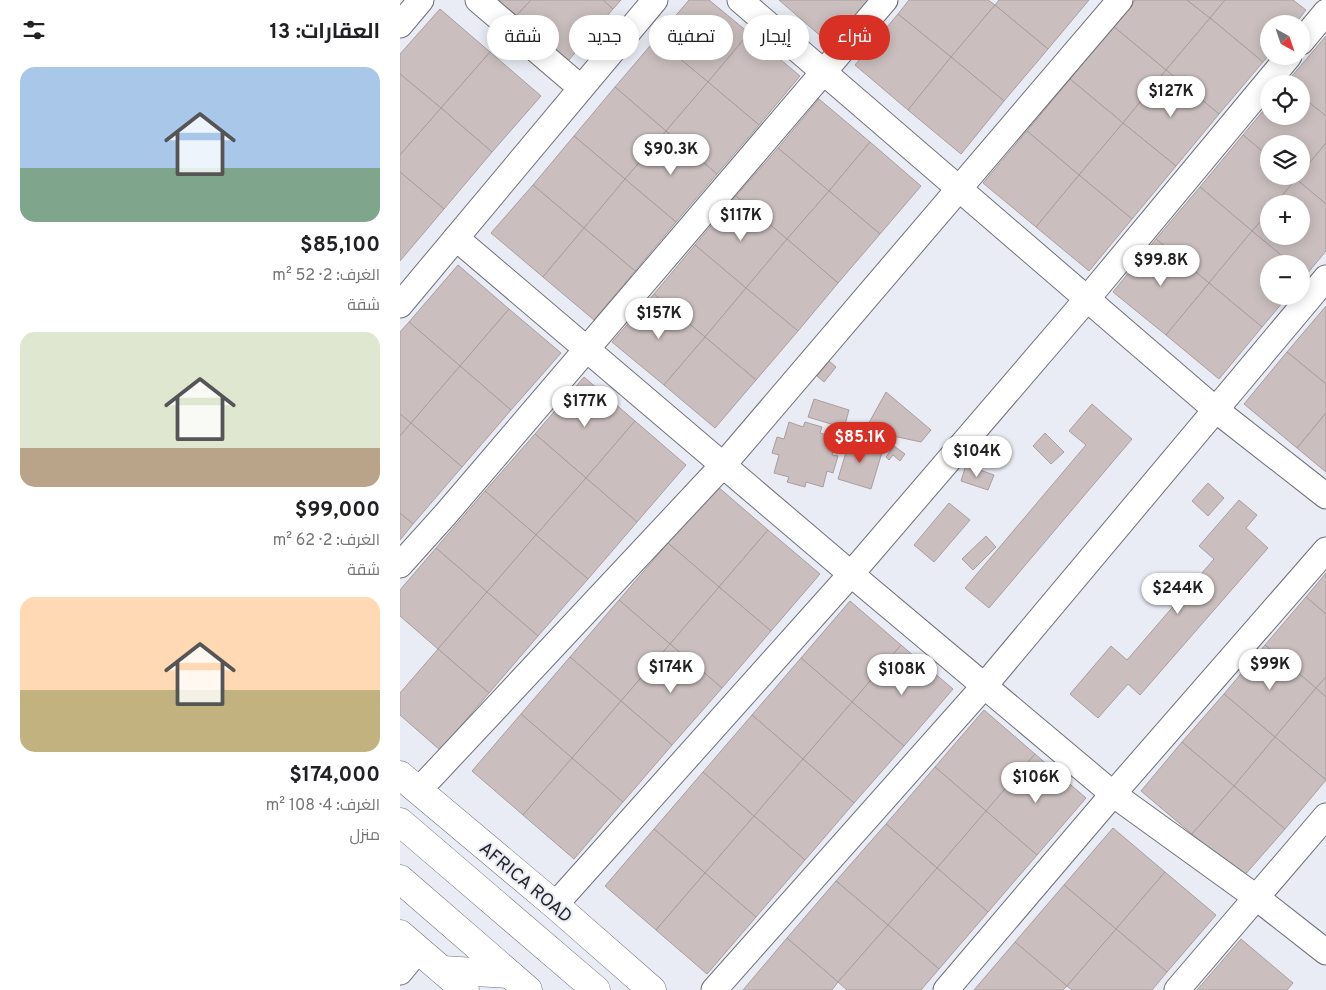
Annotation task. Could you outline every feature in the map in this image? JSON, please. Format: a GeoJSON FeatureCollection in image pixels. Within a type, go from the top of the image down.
{"type":"FeatureCollection","features":[{"type":"Feature","properties":{"kind":"main road","name":"AFRICA ROAD"},"geometry":{"type":"LineString","coordinates":[[409,783],[555,905],[652,990]]}},
{"type":"Feature","properties":{"kind":"main road","name":"AFRICA ROAD"},"geometry":{"type":"LineString","coordinates":[[400,822],[596,990]]}},
{"type":"Feature","properties":{"kind":"main road"},"geometry":{"type":"LineString","coordinates":[[400,879],[519,982]]}},
{"type":"Feature","properties":{"kind":"main road"},"geometry":{"type":"LineString","coordinates":[[409,942],[465,990]]}},
{"type":"Feature","properties":{"kind":"main road"},"geometry":{"type":"LineString","coordinates":[[442,970],[519,982]]}},
{"type":"Feature","properties":{"kind":"street"},"geometry":{"type":"LineString","coordinates":[[400,25],[421,0]]}},
{"type":"Feature","properties":{"kind":"street"},"geometry":{"type":"LineString","coordinates":[[478,0],[581,88]]}},
{"type":"Feature","properties":{"kind":"street"},"geometry":{"type":"LineString","coordinates":[[400,304],[655,0]]}},
{"type":"Feature","properties":{"kind":"street"},"geometry":{"type":"LineString","coordinates":[[740,0],[1216,410],[1326,496]]}},
{"type":"Feature","properties":{"kind":"street"},"geometry":{"type":"LineString","coordinates":[[400,565],[445,515],[886,0]]}},
{"type":"Feature","properties":{"kind":"street"},"geometry":{"type":"LineString","coordinates":[[409,783],[724,464],[1120,0]]}},
{"type":"Feature","properties":{"kind":"street"},"geometry":{"type":"LineString","coordinates":[[1310,31],[1326,12]]}},
{"type":"Feature","properties":{"kind":"street"},"geometry":{"type":"LineString","coordinates":[[555,905],[851,574],[1087,299],[1282,65]]}},
{"type":"Feature","properties":{"kind":"street"},"geometry":{"type":"LineString","coordinates":[[456,238],[1113,794],[1257,898],[1326,952]]}},
{"type":"Feature","properties":{"kind":"street"},"geometry":{"type":"LineString","coordinates":[[714,990],[985,686],[1326,278]]}},
{"type":"Feature","properties":{"kind":"street"},"geometry":{"type":"LineString","coordinates":[[946,990],[1113,794],[1326,550]]}},
{"type":"Feature","properties":{"kind":"street"},"geometry":{"type":"LineString","coordinates":[[1177,990],[1326,816]]}},
{"type":"Feature","properties":{"kind":"street"},"geometry":{"type":"LineString","coordinates":[[400,972],[409,942]]}},
{"type":"Feature","properties":{"kind":"building"},"geometry":{"type":"Polygon","coordinates":[[[498,0],[531,0],[515,15],[498,0]]]}},
{"type":"Feature","properties":{"kind":"building"},"geometry":{"type":"Polygon","coordinates":[[[531,0],[603,0],[613,9],[608,15],[569,15],[568,61],[559,53],[559,15],[517,15],[531,0]]]}},
{"type":"Feature","properties":{"kind":"building"},"geometry":{"type":"Polygon","coordinates":[[[603,0],[621,0],[613,9],[603,0]]]}},
{"type":"Feature","properties":{"kind":"building"},"geometry":{"type":"Polygon","coordinates":[[[689,0],[709,0],[727,15],[676,15],[689,0]]]}},
{"type":"Feature","properties":{"kind":"building"},"geometry":{"type":"Polygon","coordinates":[[[779,0],[868,0],[856,15],[819,15],[819,35],[809,26],[809,15],[796,15],[779,0]]]}},
{"type":"Feature","properties":{"kind":"building"},"geometry":{"type":"Polygon","coordinates":[[[909,0],[988,0],[995,5],[951,57],[898,14],[909,0]]]}},
{"type":"Feature","properties":{"kind":"building"},"geometry":{"type":"Polygon","coordinates":[[[999,0],[1089,0],[1048,49],[995,5],[999,0]]]}},
{"type":"Feature","properties":{"kind":"building"},"geometry":{"type":"Polygon","coordinates":[[[1135,0],[1187,0],[1210,18],[1166,70],[1113,26],[1135,0]]]}},
{"type":"Feature","properties":{"kind":"building"},"geometry":{"type":"Polygon","coordinates":[[[1187,0],[1225,0],[1210,18],[1187,0]]]}},
{"type":"Feature","properties":{"kind":"building"},"geometry":{"type":"Polygon","coordinates":[[[1225,0],[1293,0],[1306,10],[1302,15],[1260,15],[1260,60],[1210,18],[1225,0]]]}},
{"type":"Feature","properties":{"kind":"building"},"geometry":{"type":"Polygon","coordinates":[[[995,5],[1048,49],[1004,101],[951,57],[995,5]]]}},
{"type":"Feature","properties":{"kind":"building"},"geometry":{"type":"Polygon","coordinates":[[[440,9],[487,49],[487,55],[441,108],[400,74],[400,54],[440,9]]]}},
{"type":"Feature","properties":{"kind":"building"},"geometry":{"type":"Polygon","coordinates":[[[898,14],[951,57],[908,110],[855,65],[859,60],[890,60],[890,23],[898,14]]]}},
{"type":"Feature","properties":{"kind":"building"},"geometry":{"type":"Polygon","coordinates":[[[1210,18],[1260,60],[1260,65],[1219,114],[1166,70],[1210,18]]]}},
{"type":"Feature","properties":{"kind":"building"},"geometry":{"type":"Polygon","coordinates":[[[733,20],[743,28],[743,40],[733,52],[733,20]]]}},
{"type":"Feature","properties":{"kind":"building"},"geometry":{"type":"Polygon","coordinates":[[[1113,26],[1166,70],[1123,123],[1070,79],[1113,26]]]}},
{"type":"Feature","properties":{"kind":"building"},"geometry":{"type":"Polygon","coordinates":[[[1326,36],[1326,116],[1310,103],[1310,75],[1293,75],[1301,65],[1310,65],[1310,55],[1326,36]]]}},
{"type":"Feature","properties":{"kind":"building"},"geometry":{"type":"Polygon","coordinates":[[[743,40],[743,60],[781,60],[800,76],[759,125],[708,82],[726,60],[733,60],[733,52],[743,40]]]}},
{"type":"Feature","properties":{"kind":"building"},"geometry":{"type":"Polygon","coordinates":[[[649,47],[649,60],[681,60],[708,82],[666,131],[615,87],[649,47]]]}},
{"type":"Feature","properties":{"kind":"building"},"geometry":{"type":"Polygon","coordinates":[[[487,55],[487,60],[499,60],[541,96],[492,152],[441,108],[487,55]]]}},
{"type":"Feature","properties":{"kind":"building"},"geometry":{"type":"Polygon","coordinates":[[[951,57],[1004,101],[961,154],[908,110],[951,57]]]}},
{"type":"Feature","properties":{"kind":"building"},"geometry":{"type":"Polygon","coordinates":[[[681,60],[726,60],[708,82],[681,60]]]}},
{"type":"Feature","properties":{"kind":"building"},"geometry":{"type":"Polygon","coordinates":[[[1166,70],[1219,114],[1176,166],[1123,123],[1166,70]]]}},
{"type":"Feature","properties":{"kind":"building"},"geometry":{"type":"Polygon","coordinates":[[[400,74],[441,108],[400,155],[400,74]]]}},
{"type":"Feature","properties":{"kind":"building"},"geometry":{"type":"Polygon","coordinates":[[[1070,79],[1123,123],[1079,175],[1027,131],[1070,79]]]}},
{"type":"Feature","properties":{"kind":"building"},"geometry":{"type":"Polygon","coordinates":[[[708,82],[759,125],[717,174],[666,131],[708,82]]]}},
{"type":"Feature","properties":{"kind":"building"},"geometry":{"type":"Polygon","coordinates":[[[615,87],[666,131],[625,179],[574,136],[615,87]]]}},
{"type":"Feature","properties":{"kind":"building"},"geometry":{"type":"Polygon","coordinates":[[[819,99],[870,142],[829,191],[778,148],[819,99]]]}},
{"type":"Feature","properties":{"kind":"building"},"geometry":{"type":"Polygon","coordinates":[[[1310,103],[1326,116],[1326,143],[1310,162],[1310,135],[1260,135],[1260,149],[1243,135],[1260,115],[1260,125],[1310,125],[1310,103]]]}},
{"type":"Feature","properties":{"kind":"building"},"geometry":{"type":"Polygon","coordinates":[[[441,108],[492,152],[444,209],[400,172],[400,155],[441,108]]]}},
{"type":"Feature","properties":{"kind":"building"},"geometry":{"type":"Polygon","coordinates":[[[1123,123],[1176,166],[1132,219],[1079,175],[1123,123]]]}},
{"type":"Feature","properties":{"kind":"building"},"geometry":{"type":"Polygon","coordinates":[[[666,131],[717,174],[676,222],[625,179],[666,131]]]}},
{"type":"Feature","properties":{"kind":"building"},"geometry":{"type":"Polygon","coordinates":[[[1027,131],[1079,175],[1036,227],[983,183],[1027,131]]]}},
{"type":"Feature","properties":{"kind":"building"},"geometry":{"type":"Polygon","coordinates":[[[1243,135],[1260,149],[1260,185],[1291,185],[1283,195],[1260,195],[1260,222],[1252,231],[1200,187],[1243,135]]]}},
{"type":"Feature","properties":{"kind":"building"},"geometry":{"type":"Polygon","coordinates":[[[574,136],[625,179],[584,228],[533,185],[574,136]]]}},
{"type":"Feature","properties":{"kind":"building"},"geometry":{"type":"Polygon","coordinates":[[[870,142],[921,186],[880,234],[829,191],[870,142]]]}},
{"type":"Feature","properties":{"kind":"building"},"geometry":{"type":"Polygon","coordinates":[[[1326,143],[1326,204],[1303,185],[1310,185],[1310,162],[1326,143]]]}},
{"type":"Feature","properties":{"kind":"building"},"geometry":{"type":"Polygon","coordinates":[[[778,148],[829,191],[787,239],[736,196],[778,148]]]}},
{"type":"Feature","properties":{"kind":"building"},"geometry":{"type":"Polygon","coordinates":[[[400,172],[444,209],[400,261],[400,172]]]}},
{"type":"Feature","properties":{"kind":"building"},"geometry":{"type":"Polygon","coordinates":[[[1079,175],[1132,219],[1089,271],[1036,227],[1079,175]]]}},
{"type":"Feature","properties":{"kind":"building"},"geometry":{"type":"Polygon","coordinates":[[[625,179],[676,222],[635,271],[584,228],[625,179]]]}},
{"type":"Feature","properties":{"kind":"building"},"geometry":{"type":"Polygon","coordinates":[[[533,185],[584,228],[543,277],[491,233],[533,185]]]}},
{"type":"Feature","properties":{"kind":"building"},"geometry":{"type":"Polygon","coordinates":[[[1291,185],[1303,185],[1326,204],[1326,251],[1310,270],[1310,255],[1281,255],[1269,245],[1310,245],[1310,195],[1283,195],[1291,185]]]}},
{"type":"Feature","properties":{"kind":"building"},"geometry":{"type":"Polygon","coordinates":[[[1200,187],[1252,231],[1209,283],[1156,239],[1200,187]]]}},
{"type":"Feature","properties":{"kind":"building"},"geometry":{"type":"Polygon","coordinates":[[[829,191],[880,234],[838,283],[787,239],[829,191]]]}},
{"type":"Feature","properties":{"kind":"building"},"geometry":{"type":"Polygon","coordinates":[[[736,196],[787,239],[746,288],[695,245],[736,196]]]}},
{"type":"Feature","properties":{"kind":"building"},"geometry":{"type":"Polygon","coordinates":[[[1260,222],[1260,238],[1252,231],[1260,222]]]}},
{"type":"Feature","properties":{"kind":"building"},"geometry":{"type":"Polygon","coordinates":[[[584,228],[635,271],[594,320],[543,277],[584,228]]]}},
{"type":"Feature","properties":{"kind":"building"},"geometry":{"type":"Polygon","coordinates":[[[1252,231],[1260,238],[1260,245],[1269,245],[1281,255],[1260,255],[1260,305],[1280,305],[1262,327],[1209,283],[1252,231]]]}},
{"type":"Feature","properties":{"kind":"building"},"geometry":{"type":"Polygon","coordinates":[[[787,239],[838,283],[798,331],[746,288],[787,239]]]}},
{"type":"Feature","properties":{"kind":"building"},"geometry":{"type":"Polygon","coordinates":[[[1156,239],[1209,283],[1166,335],[1113,292],[1156,239]]]}},
{"type":"Feature","properties":{"kind":"building"},"geometry":{"type":"Polygon","coordinates":[[[695,245],[746,288],[705,337],[654,294],[695,245]]]}},
{"type":"Feature","properties":{"kind":"building"},"geometry":{"type":"Polygon","coordinates":[[[458,265],[509,309],[460,366],[409,322],[458,265]]]}},
{"type":"Feature","properties":{"kind":"building"},"geometry":{"type":"Polygon","coordinates":[[[1209,283],[1262,327],[1219,379],[1166,335],[1209,283]]]}},
{"type":"Feature","properties":{"kind":"building"},"geometry":{"type":"Polygon","coordinates":[[[746,288],[798,331],[756,380],[705,337],[746,288]]]}},
{"type":"Feature","properties":{"kind":"building"},"geometry":{"type":"Polygon","coordinates":[[[654,294],[705,337],[664,385],[612,342],[654,294]]]}},
{"type":"Feature","properties":{"kind":"building"},"geometry":{"type":"Polygon","coordinates":[[[1326,306],[1326,384],[1287,352],[1326,306]]]}},
{"type":"Feature","properties":{"kind":"building"},"geometry":{"type":"Polygon","coordinates":[[[509,309],[561,353],[511,410],[460,366],[509,309]]]}},
{"type":"Feature","properties":{"kind":"building"},"geometry":{"type":"Polygon","coordinates":[[[409,322],[460,366],[411,423],[400,414],[400,332],[409,322]]]}},
{"type":"Feature","properties":{"kind":"building"},"geometry":{"type":"Polygon","coordinates":[[[705,337],[756,380],[715,428],[664,385],[705,337]]]}},
{"type":"Feature","properties":{"kind":"building"},"geometry":{"type":"Polygon","coordinates":[[[1287,352],[1326,384],[1326,413],[1297,448],[1244,404],[1287,352]]]}},
{"type":"Feature","properties":{"kind":"building"},"geometry":{"type":"Polygon","coordinates":[[[829,361],[836,367],[824,382],[817,376],[829,361]]]}},
{"type":"Feature","properties":{"kind":"building"},"geometry":{"type":"Polygon","coordinates":[[[460,366],[511,410],[462,467],[411,423],[460,366]]]}},
{"type":"Feature","properties":{"kind":"building"},"geometry":{"type":"Polygon","coordinates":[[[584,377],[635,421],[586,478],[535,434],[584,377]]]}},
{"type":"Feature","properties":{"kind":"building"},"geometry":{"type":"Polygon","coordinates":[[[886,392],[931,430],[921,442],[865,430],[886,392]]]}},
{"type":"Feature","properties":{"kind":"building"},"geometry":{"type":"Polygon","coordinates":[[[814,399],[849,410],[844,428],[808,417],[814,399]]]}},
{"type":"Feature","properties":{"kind":"building"},"geometry":{"type":"Polygon","coordinates":[[[1092,404],[1132,439],[989,608],[965,588],[1086,445],[1069,431],[1092,404]]]}},
{"type":"Feature","properties":{"kind":"building"},"geometry":{"type":"Polygon","coordinates":[[[1326,413],[1326,472],[1297,448],[1326,413]]]}},
{"type":"Feature","properties":{"kind":"building"},"geometry":{"type":"Polygon","coordinates":[[[400,414],[411,423],[400,436],[400,414]]]}},
{"type":"Feature","properties":{"kind":"building"},"geometry":{"type":"Polygon","coordinates":[[[635,421],[686,465],[637,522],[586,478],[635,421]]]}},
{"type":"Feature","properties":{"kind":"building"},"geometry":{"type":"Polygon","coordinates":[[[789,422],[803,427],[805,422],[822,427],[820,433],[837,438],[832,455],[838,456],[833,473],[827,471],[823,487],[806,482],[805,487],[787,482],[789,477],[774,473],[779,455],[772,453],[777,437],[784,439],[789,422]]]}},
{"type":"Feature","properties":{"kind":"building"},"geometry":{"type":"Polygon","coordinates":[[[411,423],[462,467],[413,524],[400,513],[400,436],[411,423]]]}},
{"type":"Feature","properties":{"kind":"building"},"geometry":{"type":"Polygon","coordinates":[[[1045,433],[1064,452],[1051,464],[1033,446],[1045,433]]]}},
{"type":"Feature","properties":{"kind":"building"},"geometry":{"type":"Polygon","coordinates":[[[535,434],[586,478],[536,535],[485,491],[535,434]]]}},
{"type":"Feature","properties":{"kind":"building"},"geometry":{"type":"Polygon","coordinates":[[[850,439],[883,449],[871,489],[838,479],[850,439]]]}},
{"type":"Feature","properties":{"kind":"building"},"geometry":{"type":"Polygon","coordinates":[[[894,446],[905,454],[900,461],[893,455],[889,460],[886,457],[894,446]]]}},
{"type":"Feature","properties":{"kind":"building"},"geometry":{"type":"Polygon","coordinates":[[[966,465],[994,475],[988,490],[961,481],[966,465]]]}},
{"type":"Feature","properties":{"kind":"building"},"geometry":{"type":"Polygon","coordinates":[[[586,478],[637,522],[588,579],[536,535],[586,478]]]}},
{"type":"Feature","properties":{"kind":"building"},"geometry":{"type":"Polygon","coordinates":[[[1208,483],[1224,498],[1208,516],[1192,501],[1208,483]]]}},
{"type":"Feature","properties":{"kind":"building"},"geometry":{"type":"Polygon","coordinates":[[[717,486],[768,530],[719,587],[668,543],[717,486]]]}},
{"type":"Feature","properties":{"kind":"building"},"geometry":{"type":"Polygon","coordinates":[[[485,491],[536,535],[487,592],[436,548],[485,491]]]}},
{"type":"Feature","properties":{"kind":"building"},"geometry":{"type":"Polygon","coordinates":[[[1239,500],[1257,515],[1246,528],[1268,548],[1140,695],[1128,684],[1098,718],[1070,694],[1111,646],[1127,660],[1214,559],[1199,546],[1239,500]]]}},
{"type":"Feature","properties":{"kind":"building"},"geometry":{"type":"Polygon","coordinates":[[[949,503],[970,520],[934,562],[914,545],[949,503]]]}},
{"type":"Feature","properties":{"kind":"building"},"geometry":{"type":"Polygon","coordinates":[[[400,513],[413,524],[400,540],[400,513]]]}},
{"type":"Feature","properties":{"kind":"building"},"geometry":{"type":"Polygon","coordinates":[[[768,530],[820,574],[771,631],[719,587],[768,530]]]}},
{"type":"Feature","properties":{"kind":"building"},"geometry":{"type":"Polygon","coordinates":[[[536,535],[588,579],[538,636],[487,592],[536,535]]]}},
{"type":"Feature","properties":{"kind":"building"},"geometry":{"type":"Polygon","coordinates":[[[986,536],[996,547],[973,570],[962,559],[986,536]]]}},
{"type":"Feature","properties":{"kind":"building"},"geometry":{"type":"Polygon","coordinates":[[[668,543],[719,587],[670,644],[619,600],[668,543]]]}},
{"type":"Feature","properties":{"kind":"building"},"geometry":{"type":"Polygon","coordinates":[[[436,548],[487,592],[438,649],[400,616],[400,590],[436,548]]]}},
{"type":"Feature","properties":{"kind":"building"},"geometry":{"type":"Polygon","coordinates":[[[1326,573],[1326,614],[1306,597],[1326,573]]]}},
{"type":"Feature","properties":{"kind":"building"},"geometry":{"type":"Polygon","coordinates":[[[719,587],[771,631],[722,688],[670,644],[719,587]]]}},
{"type":"Feature","properties":{"kind":"building"},"geometry":{"type":"Polygon","coordinates":[[[487,592],[538,636],[489,693],[438,649],[487,592]]]}},
{"type":"Feature","properties":{"kind":"building"},"geometry":{"type":"Polygon","coordinates":[[[1306,597],[1326,614],[1326,677],[1316,688],[1265,645],[1306,597]]]}},
{"type":"Feature","properties":{"kind":"building"},"geometry":{"type":"Polygon","coordinates":[[[619,600],[670,644],[621,701],[570,657],[619,600]]]}},
{"type":"Feature","properties":{"kind":"building"},"geometry":{"type":"Polygon","coordinates":[[[850,601],[901,645],[852,702],[801,658],[850,601]]]}},
{"type":"Feature","properties":{"kind":"building"},"geometry":{"type":"Polygon","coordinates":[[[670,644],[722,688],[672,745],[621,701],[670,644]]]}},
{"type":"Feature","properties":{"kind":"building"},"geometry":{"type":"Polygon","coordinates":[[[901,645],[953,689],[904,746],[852,702],[901,645]]]}},
{"type":"Feature","properties":{"kind":"building"},"geometry":{"type":"Polygon","coordinates":[[[1265,645],[1316,688],[1275,737],[1224,694],[1265,645]]]}},
{"type":"Feature","properties":{"kind":"building"},"geometry":{"type":"Polygon","coordinates":[[[438,649],[489,693],[440,750],[400,715],[400,693],[438,649]]]}},
{"type":"Feature","properties":{"kind":"building"},"geometry":{"type":"Polygon","coordinates":[[[570,657],[621,701],[572,758],[521,714],[570,657]]]}},
{"type":"Feature","properties":{"kind":"building"},"geometry":{"type":"Polygon","coordinates":[[[801,658],[852,702],[803,759],[752,715],[801,658]]]}},
{"type":"Feature","properties":{"kind":"building"},"geometry":{"type":"Polygon","coordinates":[[[1326,677],[1326,697],[1316,688],[1326,677]]]}},
{"type":"Feature","properties":{"kind":"building"},"geometry":{"type":"Polygon","coordinates":[[[1316,688],[1326,697],[1326,780],[1275,737],[1316,688]]]}},
{"type":"Feature","properties":{"kind":"building"},"geometry":{"type":"Polygon","coordinates":[[[1224,694],[1275,737],[1234,786],[1182,742],[1224,694]]]}},
{"type":"Feature","properties":{"kind":"building"},"geometry":{"type":"Polygon","coordinates":[[[621,701],[672,745],[623,802],[572,758],[621,701]]]}},
{"type":"Feature","properties":{"kind":"building"},"geometry":{"type":"Polygon","coordinates":[[[852,702],[904,746],[854,803],[803,759],[852,702]]]}},
{"type":"Feature","properties":{"kind":"building"},"geometry":{"type":"Polygon","coordinates":[[[984,710],[1035,754],[986,811],[935,767],[984,710]]]}},
{"type":"Feature","properties":{"kind":"building"},"geometry":{"type":"Polygon","coordinates":[[[521,714],[572,758],[523,815],[472,771],[521,714]]]}},
{"type":"Feature","properties":{"kind":"building"},"geometry":{"type":"Polygon","coordinates":[[[752,715],[803,759],[754,816],[703,772],[752,715]]]}},
{"type":"Feature","properties":{"kind":"building"},"geometry":{"type":"Polygon","coordinates":[[[1275,737],[1326,780],[1285,829],[1234,786],[1275,737]]]}},
{"type":"Feature","properties":{"kind":"building"},"geometry":{"type":"Polygon","coordinates":[[[1182,742],[1234,786],[1192,834],[1141,791],[1182,742]]]}},
{"type":"Feature","properties":{"kind":"building"},"geometry":{"type":"Polygon","coordinates":[[[1035,754],[1086,798],[1037,855],[986,811],[1035,754]]]}},
{"type":"Feature","properties":{"kind":"building"},"geometry":{"type":"Polygon","coordinates":[[[572,758],[623,802],[574,859],[523,815],[572,758]]]}},
{"type":"Feature","properties":{"kind":"building"},"geometry":{"type":"Polygon","coordinates":[[[803,759],[854,803],[805,860],[754,816],[803,759]]]}},
{"type":"Feature","properties":{"kind":"building"},"geometry":{"type":"Polygon","coordinates":[[[935,767],[986,811],[937,868],[886,824],[935,767]]]}},
{"type":"Feature","properties":{"kind":"building"},"geometry":{"type":"Polygon","coordinates":[[[703,772],[754,816],[705,873],[654,829],[703,772]]]}},
{"type":"Feature","properties":{"kind":"building"},"geometry":{"type":"Polygon","coordinates":[[[1234,786],[1285,829],[1243,877],[1192,834],[1234,786]]]}},
{"type":"Feature","properties":{"kind":"building"},"geometry":{"type":"Polygon","coordinates":[[[986,811],[1037,855],[988,912],[937,868],[986,811]]]}},
{"type":"Feature","properties":{"kind":"building"},"geometry":{"type":"Polygon","coordinates":[[[754,816],[805,860],[756,917],[705,873],[754,816]]]}},
{"type":"Feature","properties":{"kind":"building"},"geometry":{"type":"Polygon","coordinates":[[[886,824],[937,868],[888,925],[836,881],[886,824]]]}},
{"type":"Feature","properties":{"kind":"building"},"geometry":{"type":"Polygon","coordinates":[[[1113,828],[1165,872],[1116,929],[1064,885],[1113,828]]]}},
{"type":"Feature","properties":{"kind":"building"},"geometry":{"type":"Polygon","coordinates":[[[654,829],[705,873],[656,930],[605,886],[654,829]]]}},
{"type":"Feature","properties":{"kind":"building"},"geometry":{"type":"Polygon","coordinates":[[[937,868],[988,912],[939,969],[888,925],[937,868]]]}},
{"type":"Feature","properties":{"kind":"building"},"geometry":{"type":"Polygon","coordinates":[[[1165,872],[1216,915],[1167,972],[1116,929],[1165,872]]]}},
{"type":"Feature","properties":{"kind":"building"},"geometry":{"type":"Polygon","coordinates":[[[705,873],[756,917],[707,974],[656,930],[705,873]]]}},
{"type":"Feature","properties":{"kind":"building"},"geometry":{"type":"Polygon","coordinates":[[[836,881],[888,925],[838,982],[787,938],[836,881]]]}},
{"type":"Feature","properties":{"kind":"building"},"geometry":{"type":"Polygon","coordinates":[[[1064,885],[1116,929],[1067,986],[1015,942],[1064,885]]]}},
{"type":"Feature","properties":{"kind":"building"},"geometry":{"type":"Polygon","coordinates":[[[888,925],[939,969],[921,990],[847,990],[838,982],[888,925]]]}},
{"type":"Feature","properties":{"kind":"building"},"geometry":{"type":"Polygon","coordinates":[[[1116,929],[1167,972],[1152,990],[1072,990],[1067,986],[1116,929]]]}},
{"type":"Feature","properties":{"kind":"building"},"geometry":{"type":"Polygon","coordinates":[[[787,938],[838,982],[832,990],[743,990],[787,938]]]}},
{"type":"Feature","properties":{"kind":"building"},"geometry":{"type":"Polygon","coordinates":[[[1241,939],[1293,983],[1287,990],[1197,990],[1241,939]]]}},
{"type":"Feature","properties":{"kind":"building"},"geometry":{"type":"Polygon","coordinates":[[[1015,942],[1067,986],[1063,990],[974,990],[1015,942]]]}}]}
